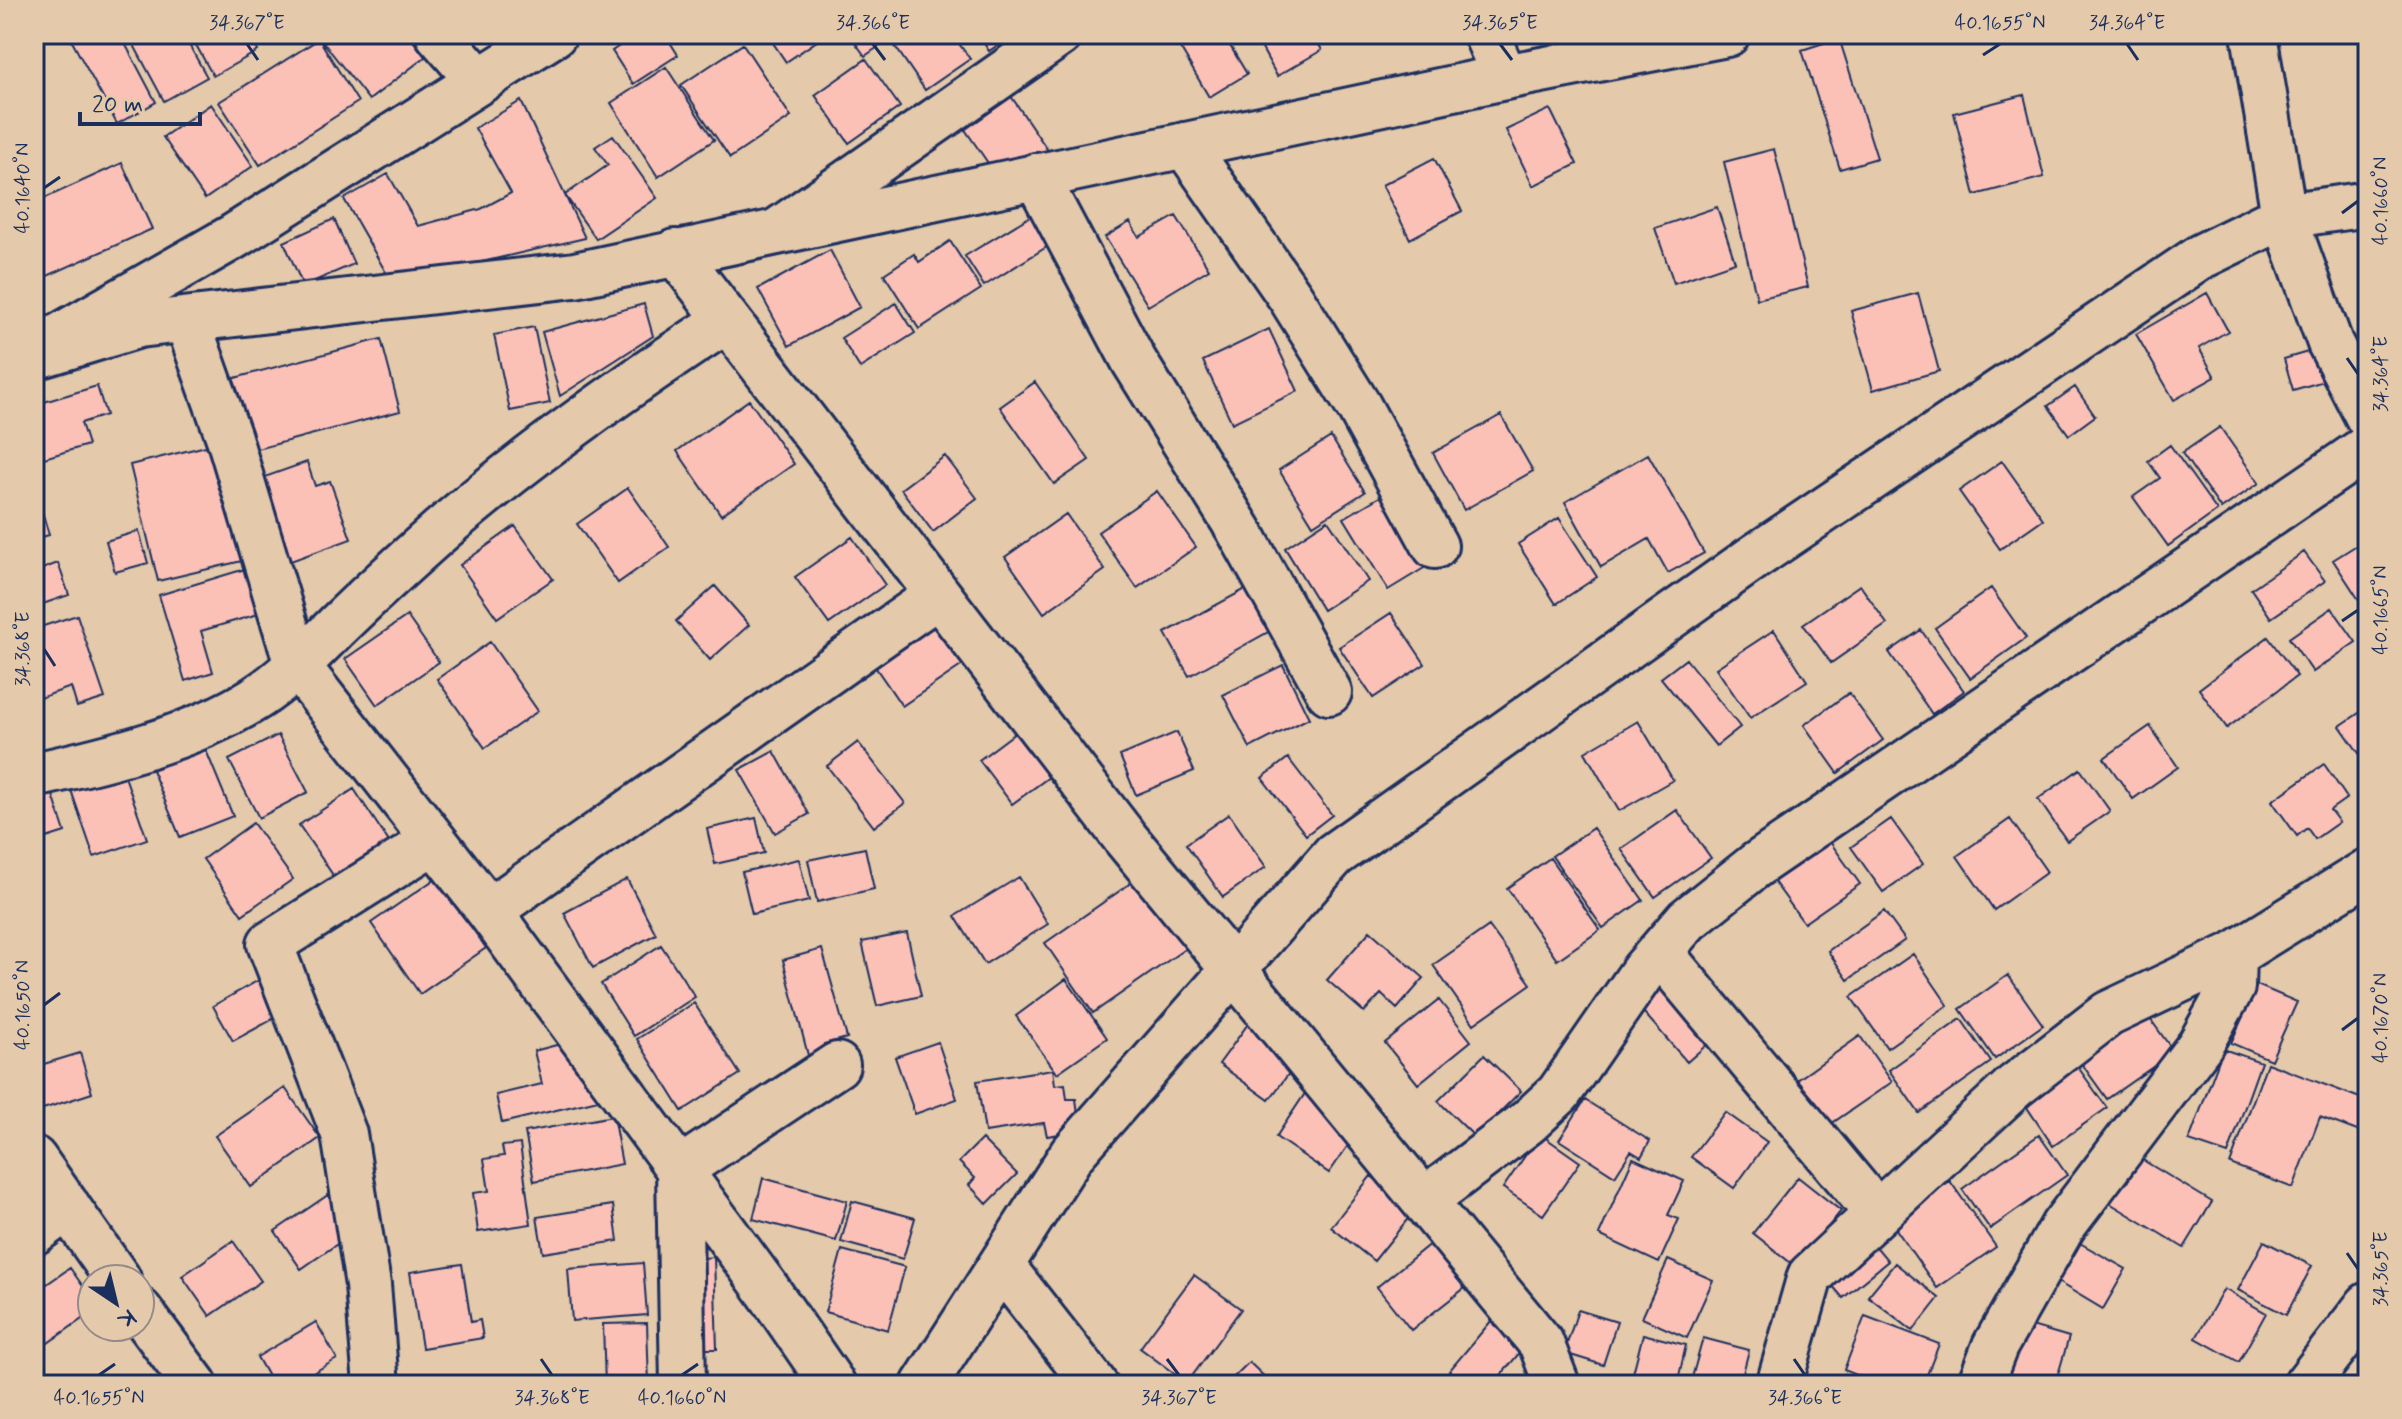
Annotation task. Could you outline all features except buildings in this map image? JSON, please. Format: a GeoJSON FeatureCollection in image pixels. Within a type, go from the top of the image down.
{"type":"FeatureCollection","features":[{"type":"Feature","properties":{"kind":"street"},"geometry":{"type":"LineString","coordinates":[[438,34],[479,81]]}},
{"type":"Feature","properties":{"kind":"street"},"geometry":{"type":"LineString","coordinates":[[34,354],[233,237],[554,34]]}},
{"type":"Feature","properties":{"kind":"street"},"geometry":{"type":"LineString","coordinates":[[779,230],[1060,34]]}},
{"type":"Feature","properties":{"kind":"street"},"geometry":{"type":"LineString","coordinates":[[1486,34],[1505,77]]}},
{"type":"Feature","properties":{"kind":"street"},"geometry":{"type":"LineString","coordinates":[[34,354],[139,325],[575,275],[1505,77],[1727,34]]}},
{"type":"Feature","properties":{"kind":"street"},"geometry":{"type":"LineString","coordinates":[[2254,34],[2284,216],[2330,343],[2368,417]]}},
{"type":"Feature","properties":{"kind":"street"},"geometry":{"type":"LineString","coordinates":[[1185,145],[1291,298],[1351,393],[1435,546]]}},
{"type":"Feature","properties":{"kind":"street"},"geometry":{"type":"LineString","coordinates":[[1036,176],[1134,361],[1239,530],[1329,692]]}},
{"type":"Feature","properties":{"kind":"street"},"geometry":{"type":"LineString","coordinates":[[924,1385],[1072,1154],[1334,855],[1753,558],[2202,256],[2284,216],[2368,204]]}},
{"type":"Feature","properties":{"kind":"street"},"geometry":{"type":"LineString","coordinates":[[675,252],[1126,839],[1541,1343],[1557,1385]]}},
{"type":"Feature","properties":{"kind":"street"},"geometry":{"type":"LineString","coordinates":[[187,320],[229,438],[297,665],[489,911],[767,1289],[833,1385]]}},
{"type":"Feature","properties":{"kind":"street"},"geometry":{"type":"LineString","coordinates":[[34,775],[188,732],[256,698],[297,665],[440,531],[516,468],[608,400],[727,320]]}},
{"type":"Feature","properties":{"kind":"street"},"geometry":{"type":"LineString","coordinates":[[1424,1201],[1528,1122],[1559,1093],[1644,970],[1687,920],[1756,865],[2368,447]]}},
{"type":"Feature","properties":{"kind":"street"},"geometry":{"type":"LineString","coordinates":[[489,911],[938,595]]}},
{"type":"Feature","properties":{"kind":"street"},"geometry":{"type":"LineString","coordinates":[[376,1385],[368,1285],[344,1134],[270,944],[434,841]]}},
{"type":"Feature","properties":{"kind":"street"},"geometry":{"type":"LineString","coordinates":[[1779,1385],[1810,1276],[2015,1086],[2108,1014],[2233,955],[2368,871]]}},
{"type":"Feature","properties":{"kind":"street"},"geometry":{"type":"LineString","coordinates":[[1660,952],[1876,1212]]}},
{"type":"Feature","properties":{"kind":"street"},"geometry":{"type":"LineString","coordinates":[[1980,1385],[1995,1346],[2063,1226],[2200,1045],[2232,987],[2233,955]]}},
{"type":"Feature","properties":{"kind":"street"},"geometry":{"type":"LineString","coordinates":[[679,1170],[837,1065]]}},
{"type":"Feature","properties":{"kind":"street"},"geometry":{"type":"LineString","coordinates":[[34,1159],[51,1220],[100,1263]]}},
{"type":"Feature","properties":{"kind":"street"},"geometry":{"type":"LineString","coordinates":[[679,1170],[683,1385]]}},
{"type":"Feature","properties":{"kind":"street"},"geometry":{"type":"LineString","coordinates":[[1001,1265],[1095,1385]]}},
{"type":"Feature","properties":{"kind":"street"},"geometry":{"type":"LineString","coordinates":[[2306,1385],[2368,1305]]}},
{"type":"Feature","properties":{"kind":"street"},"geometry":{"type":"LineString","coordinates":[[156,1333],[195,1385]]}}]}
